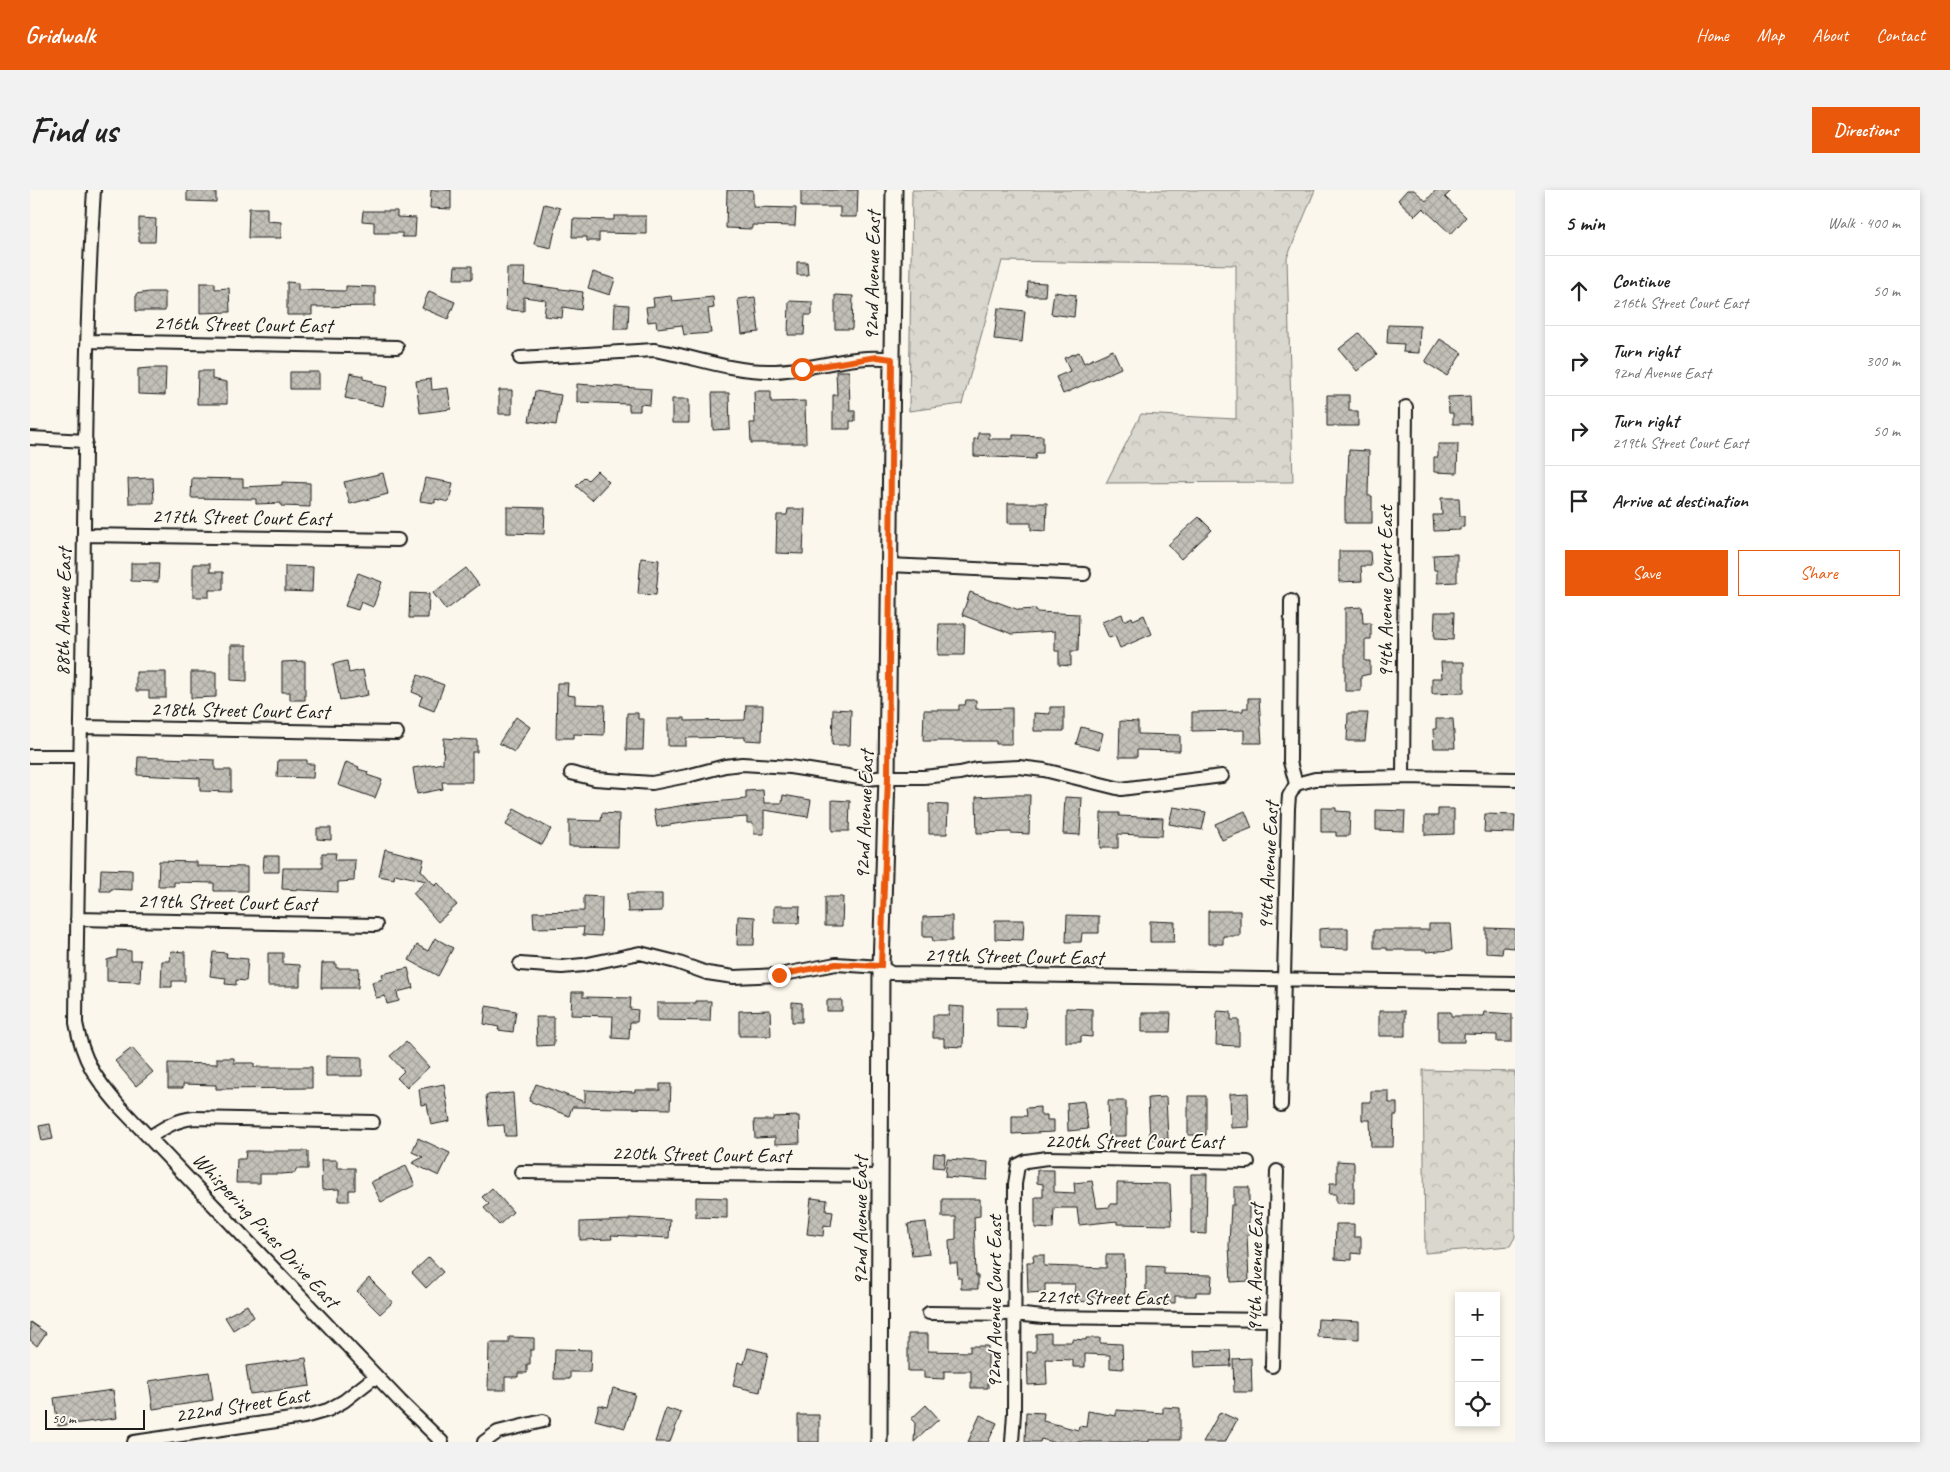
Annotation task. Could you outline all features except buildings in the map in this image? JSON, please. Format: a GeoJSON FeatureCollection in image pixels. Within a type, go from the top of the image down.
{"type":"FeatureCollection","features":[{"type":"Feature","properties":{"kind":"street","name":"88th Avenue East"},"geometry":{"type":"LineString","coordinates":[[78,1034],[76,1023],[77,918],[84,535],[88,341],[94,190]]}},
{"type":"Feature","properties":{"kind":"street","name":"92nd Avenue East"},"geometry":{"type":"LineString","coordinates":[[879,1442],[881,966],[888,777],[894,190]]}},
{"type":"Feature","properties":{"kind":"street","name":"216th Street Court East"},"geometry":{"type":"LineString","coordinates":[[88,341],[397,347]]}},
{"type":"Feature","properties":{"kind":"street"},"geometry":{"type":"LineString","coordinates":[[520,358],[654,350],[717,365],[770,371],[802,369],[877,357],[892,359]]}},
{"type":"Feature","properties":{"kind":"street","name":"94th Avenue Court East"},"geometry":{"type":"LineString","coordinates":[[1403,777],[1406,407]]}},
{"type":"Feature","properties":{"kind":"street"},"geometry":{"type":"LineString","coordinates":[[30,438],[86,441]]}},
{"type":"Feature","properties":{"kind":"street","name":"217th Street Court East"},"geometry":{"type":"LineString","coordinates":[[84,535],[398,540]]}},
{"type":"Feature","properties":{"kind":"street"},"geometry":{"type":"LineString","coordinates":[[889,565],[1084,574]]}},
{"type":"Feature","properties":{"kind":"street","name":"94th Avenue East"},"geometry":{"type":"LineString","coordinates":[[1281,1105],[1288,808],[1289,796],[1296,784],[1290,762],[1291,600]]}},
{"type":"Feature","properties":{"kind":"street","name":"218th Street Court East"},"geometry":{"type":"LineString","coordinates":[[81,727],[397,733]]}},
{"type":"Feature","properties":{"kind":"street"},"geometry":{"type":"LineString","coordinates":[[30,756],[80,756]]}},
{"type":"Feature","properties":{"kind":"street"},"geometry":{"type":"LineString","coordinates":[[571,773],[595,778],[652,783],[725,766],[742,764],[790,767],[867,779],[924,777],[977,769],[1019,767],[1044,770],[1121,789],[1222,776]]}},
{"type":"Feature","properties":{"kind":"street"},"geometry":{"type":"LineString","coordinates":[[1296,784],[1315,779],[1403,777],[1515,779]]}},
{"type":"Feature","properties":{"kind":"street","name":"219th Street Court East"},"geometry":{"type":"LineString","coordinates":[[77,918],[376,925]]}},
{"type":"Feature","properties":{"kind":"street","name":"219th Street Court East"},"geometry":{"type":"LineString","coordinates":[[520,964],[562,967],[583,966],[640,953],[676,962],[707,973],[745,978],[779,975],[836,964],[881,966],[890,974],[1515,983]]}},
{"type":"Feature","properties":{"kind":"street","name":"Whispering Pines Drive East"},"geometry":{"type":"LineString","coordinates":[[78,1034],[91,1070],[99,1083],[376,1376],[442,1442]]}},
{"type":"Feature","properties":{"kind":"street"},"geometry":{"type":"LineString","coordinates":[[150,1137],[181,1119],[194,1118],[373,1122]]}},
{"type":"Feature","properties":{"kind":"street","name":"220th Street Court East"},"geometry":{"type":"LineString","coordinates":[[1021,1163],[1047,1158],[1248,1162]]}},
{"type":"Feature","properties":{"kind":"street","name":"92nd Avenue Court East"},"geometry":{"type":"LineString","coordinates":[[1012,1442],[1014,1413],[1015,1184],[1018,1165],[1021,1163]]}},
{"type":"Feature","properties":{"kind":"street","name":"94th Avenue East"},"geometry":{"type":"LineString","coordinates":[[1272,1366],[1277,1171]]}},
{"type":"Feature","properties":{"kind":"street","name":"220th Street Court East"},"geometry":{"type":"LineString","coordinates":[[521,1172],[881,1176]]}},
{"type":"Feature","properties":{"kind":"street","name":"221st Street East"},"geometry":{"type":"LineString","coordinates":[[928,1313],[1014,1314],[1043,1317],[1274,1320]]}},
{"type":"Feature","properties":{"kind":"street","name":"222nd Street East"},"geometry":{"type":"LineString","coordinates":[[134,1442],[304,1417],[336,1406],[376,1376]]}},
{"type":"Feature","properties":{"kind":"street"},"geometry":{"type":"LineString","coordinates":[[484,1442],[498,1432],[543,1421]]}},
{"type":"Feature","properties":{"kind":"green space"},"geometry":{"type":"Polygon","coordinates":[[[912,190],[1315,190],[1287,258],[1293,482],[1106,483],[1141,414],[1236,419],[1236,265],[1002,261],[962,404],[909,411],[912,190]]]}},
{"type":"Feature","properties":{"kind":"green space"},"geometry":{"type":"Polygon","coordinates":[[[1423,1070],[1515,1072],[1515,1237],[1510,1246],[1425,1253],[1423,1070]]]}},
{"type":"Feature","properties":{"kind":"route"},"geometry":{"type":"LineString","coordinates":[[779,975],[836,964],[881,966],[888,777],[892,359],[877,357],[835,362],[802,369]]}}]}
